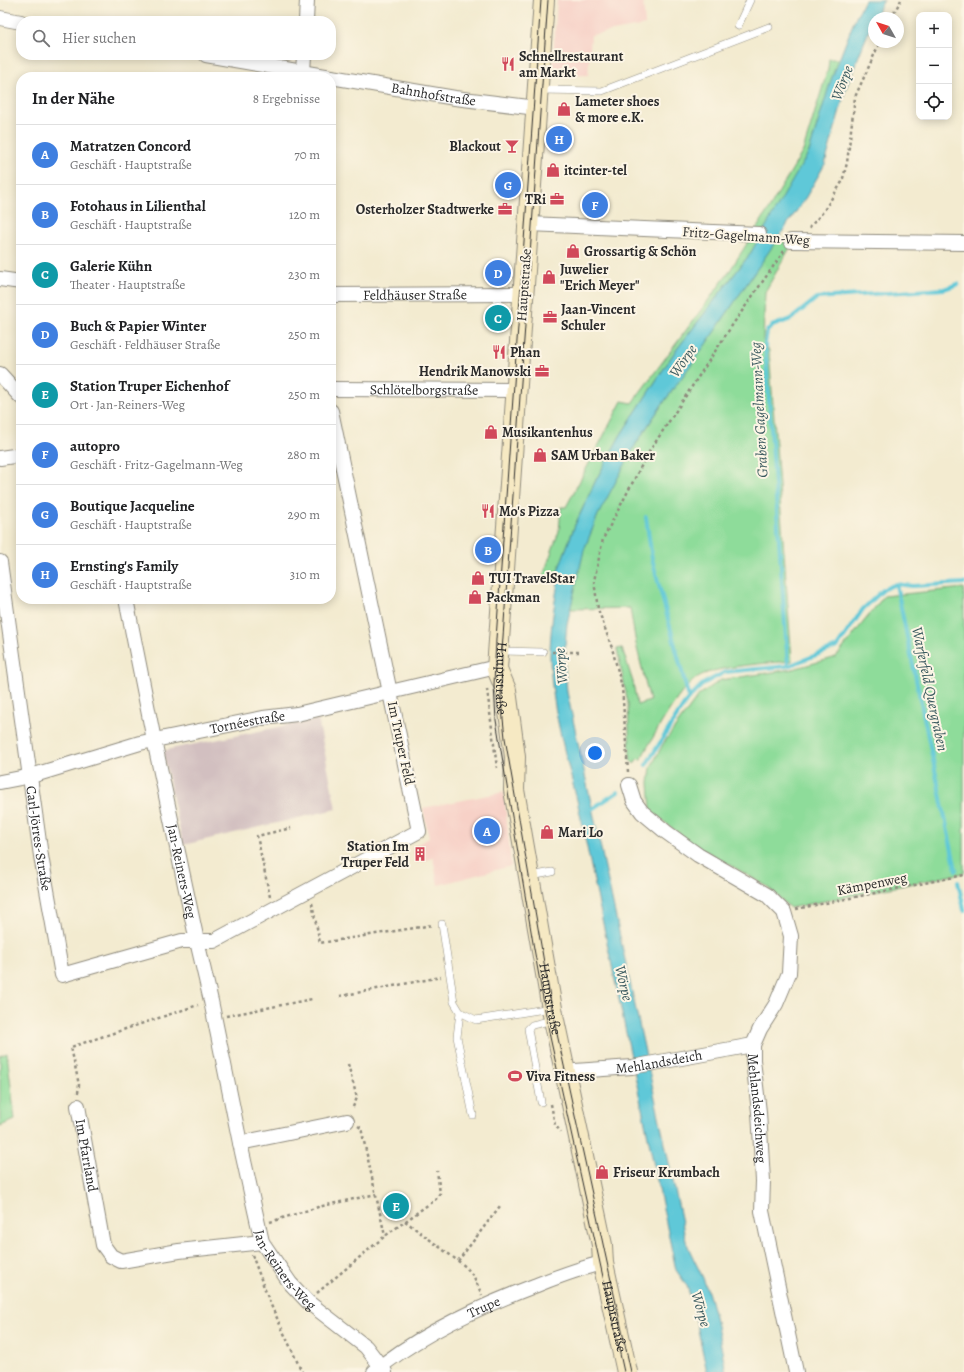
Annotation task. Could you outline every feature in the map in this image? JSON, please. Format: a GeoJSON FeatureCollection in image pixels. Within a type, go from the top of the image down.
{"type":"FeatureCollection","features":[{"type":"Feature","properties":{"kind":"street"},"geometry":{"type":"LineString","coordinates":[[306,16],[307,0]]}},
{"type":"Feature","properties":{"kind":"street","name":"Hauptstraße"},"geometry":{"type":"LineString","coordinates":[[544,0],[498,660],[506,690],[515,757],[514,790],[553,1014],[602,1245],[603,1263],[627,1372]]}},
{"type":"Feature","properties":{"kind":"street"},"geometry":{"type":"LineString","coordinates":[[0,18],[16,21]]}},
{"type":"Feature","properties":{"kind":"street","name":"Bahnhofstraße"},"geometry":{"type":"LineString","coordinates":[[235,60],[303,72]]}},
{"type":"Feature","properties":{"kind":"street"},"geometry":{"type":"LineString","coordinates":[[303,72],[304,60]]}},
{"type":"Feature","properties":{"kind":"street","name":"Bahnhofstraße"},"geometry":{"type":"LineString","coordinates":[[336,78],[455,98],[537,99]]}},
{"type":"Feature","properties":{"kind":"street","name":"Fritz-Gagelmann-Weg"},"geometry":{"type":"LineString","coordinates":[[528,224],[759,234]]}},
{"type":"Feature","properties":{"kind":"street","name":"Fritz-Gagelmann-Weg"},"geometry":{"type":"LineString","coordinates":[[791,241],[964,243]]}},
{"type":"Feature","properties":{"kind":"street"},"geometry":{"type":"LineString","coordinates":[[0,279],[16,281]]}},
{"type":"Feature","properties":{"kind":"street","name":"Feldhäuser Straße"},"geometry":{"type":"LineString","coordinates":[[336,295],[523,294]]}},
{"type":"Feature","properties":{"kind":"street"},"geometry":{"type":"LineString","coordinates":[[0,374],[16,392]]}},
{"type":"Feature","properties":{"kind":"street","name":"Schlötelborgstraße"},"geometry":{"type":"LineString","coordinates":[[336,390],[516,390]]}},
{"type":"Feature","properties":{"kind":"street","name":"Im Truper Feld"},"geometry":{"type":"LineString","coordinates":[[197,941],[214,941],[420,831],[336,435]]}},
{"type":"Feature","properties":{"kind":"street"},"geometry":{"type":"LineString","coordinates":[[0,458],[16,456]]}},
{"type":"Feature","properties":{"kind":"street","name":"Carl-Jörres-Straße"},"geometry":{"type":"LineString","coordinates":[[0,562],[41,856],[62,975],[182,941],[197,941]]}},
{"type":"Feature","properties":{"kind":"street","name":"Jan-Reiners-Weg"},"geometry":{"type":"LineString","coordinates":[[127,604],[154,740],[197,941],[212,1001],[240,1143],[262,1242],[279,1269],[308,1302],[366,1346],[380,1370]]}},
{"type":"Feature","properties":{"kind":"street","name":"Tornéestraße"},"geometry":{"type":"LineString","coordinates":[[0,782],[31,776],[154,740],[263,718],[297,714],[488,669],[498,660]]}},
{"type":"Feature","properties":{"kind":"street","name":"Mehlandsdeichweg"},"geometry":{"type":"LineString","coordinates":[[629,785],[634,801],[642,812],[698,855],[746,881],[768,895],[784,912],[791,936],[789,973],[776,1004],[760,1029],[753,1045],[753,1060],[759,1112],[763,1181],[762,1211],[796,1372]]}},
{"type":"Feature","properties":{"kind":"street","name":"Mehlandsdeich"},"geometry":{"type":"LineString","coordinates":[[565,1074],[578,1070],[632,1067],[647,1063],[753,1045]]}},
{"type":"Feature","properties":{"kind":"street","name":"Im Pfarrland"},"geometry":{"type":"LineString","coordinates":[[78,1106],[103,1245],[111,1256],[121,1261],[179,1251],[262,1242]]}},
{"type":"Feature","properties":{"kind":"street"},"geometry":{"type":"LineString","coordinates":[[240,1143],[347,1121]]}},
{"type":"Feature","properties":{"kind":"street","name":"Trupe"},"geometry":{"type":"LineString","coordinates":[[380,1370],[401,1352],[486,1304],[569,1272],[603,1263]]}},
{"type":"Feature","properties":{"kind":"lane"},"geometry":{"type":"LineString","coordinates":[[738,26],[750,0]]}},
{"type":"Feature","properties":{"kind":"lane"},"geometry":{"type":"LineString","coordinates":[[537,99],[602,91],[769,27]]}},
{"type":"Feature","properties":{"kind":"lane"},"geometry":{"type":"LineString","coordinates":[[498,660],[544,652]]}},
{"type":"Feature","properties":{"kind":"lane"},"geometry":{"type":"LineString","coordinates":[[529,876],[552,872]]}},
{"type":"Feature","properties":{"kind":"lane"},"geometry":{"type":"LineString","coordinates":[[442,924],[454,1002],[460,1012],[476,1020],[553,1014]]}},
{"type":"Feature","properties":{"kind":"lane"},"geometry":{"type":"LineString","coordinates":[[460,1012],[456,1037],[473,1115]]}},
{"type":"Feature","properties":{"kind":"lane"},"geometry":{"type":"LineString","coordinates":[[541,1102],[528,1029],[532,1025],[553,1014]]}},
{"type":"Feature","properties":{"kind":"path"},"geometry":{"type":"LineString","coordinates":[[894,12],[901,0]]}},
{"type":"Feature","properties":{"kind":"path"},"geometry":{"type":"LineString","coordinates":[[629,785],[622,686],[612,648],[598,609],[594,581],[603,539],[648,455],[733,324],[791,241],[807,231],[823,212],[842,182],[847,163],[856,97],[877,48]]}},
{"type":"Feature","properties":{"kind":"path"},"geometry":{"type":"LineString","coordinates":[[544,652],[579,652]]}},
{"type":"Feature","properties":{"kind":"path"},"geometry":{"type":"LineString","coordinates":[[273,909],[257,836],[291,828]]}},
{"type":"Feature","properties":{"kind":"path","name":"Kämpenweg"},"geometry":{"type":"LineString","coordinates":[[784,912],[964,875]]}},
{"type":"Feature","properties":{"kind":"path"},"geometry":{"type":"LineString","coordinates":[[309,890],[320,943],[442,924]]}},
{"type":"Feature","properties":{"kind":"path"},"geometry":{"type":"LineString","coordinates":[[340,996],[450,976]]}},
{"type":"Feature","properties":{"kind":"path"},"geometry":{"type":"LineString","coordinates":[[215,1018],[312,999]]}},
{"type":"Feature","properties":{"kind":"path","name":"Im Pfarrland"},"geometry":{"type":"LineString","coordinates":[[78,1106],[79,1085],[71,1047],[212,1001]]}},
{"type":"Feature","properties":{"kind":"path"},"geometry":{"type":"LineString","coordinates":[[348,1064],[357,1098],[347,1121],[361,1128],[385,1236]]}},
{"type":"Feature","properties":{"kind":"path"},"geometry":{"type":"LineString","coordinates":[[308,1302],[385,1236],[436,1199],[440,1193],[437,1171]]}},
{"type":"Feature","properties":{"kind":"path"},"geometry":{"type":"LineString","coordinates":[[258,1226],[318,1207],[376,1194]]}},
{"type":"Feature","properties":{"kind":"path"},"geometry":{"type":"LineString","coordinates":[[458,1261],[500,1206]]}},
{"type":"Feature","properties":{"kind":"path"},"geometry":{"type":"LineString","coordinates":[[405,1221],[466,1267],[474,1277],[486,1304]]}},
{"type":"Feature","properties":{"kind":"path"},"geometry":{"type":"LineString","coordinates":[[256,1267],[270,1302],[302,1372]]}},
{"type":"Feature","properties":{"kind":"shaded area"},"geometry":{"type":"Polygon","coordinates":[[[557,0],[643,0],[645,25],[591,35],[588,75],[552,76],[557,0]]]}},
{"type":"Feature","properties":{"kind":"shaded area"},"geometry":{"type":"Polygon","coordinates":[[[318,719],[336,809],[183,845],[163,753],[166,750],[318,719]]]}},
{"type":"Feature","properties":{"kind":"shaded area"},"geometry":{"type":"Polygon","coordinates":[[[504,792],[511,866],[438,885],[433,858],[416,863],[412,847],[429,838],[423,808],[504,792]]]}},
{"type":"Feature","properties":{"kind":"green space"},"geometry":{"type":"Polygon","coordinates":[[[829,59],[838,59],[809,152],[791,186],[750,254],[674,353],[620,436],[596,480],[575,525],[556,576],[558,582],[542,579],[559,531],[561,507],[566,507],[622,401],[632,403],[727,275],[803,151],[828,69],[829,59]]]}},
{"type":"Feature","properties":{"kind":"green space"},"geometry":{"type":"Polygon","coordinates":[[[776,240],[792,244],[765,292],[763,340],[769,351],[792,661],[717,670],[698,677],[682,693],[640,760],[638,758],[634,764],[630,760],[628,703],[617,649],[622,648],[633,682],[637,705],[650,701],[636,644],[630,608],[570,609],[579,564],[594,522],[621,469],[653,418],[705,345],[776,240]]]}},
{"type":"Feature","properties":{"kind":"green space"},"geometry":{"type":"Polygon","coordinates":[[[964,588],[964,873],[790,908],[768,887],[687,840],[651,811],[649,783],[651,767],[663,744],[699,695],[721,680],[793,669],[836,657],[884,596],[964,588]]]}},
{"type":"Feature","properties":{"kind":"green space"},"geometry":{"type":"Polygon","coordinates":[[[7,1053],[15,1120],[0,1126],[0,1056],[7,1053]]]}},
{"type":"Feature","properties":{"kind":"water","name":"Wörpe"},"geometry":{"type":"Polygon","coordinates":[[[865,0],[884,0],[877,12],[868,12],[868,33],[846,88],[825,164],[806,197],[637,442],[598,515],[584,550],[567,624],[564,656],[567,692],[686,1241],[703,1278],[711,1301],[726,1372],[707,1372],[692,1302],[687,1286],[676,1270],[577,800],[563,747],[556,711],[551,674],[550,647],[551,628],[558,582],[556,576],[575,525],[596,480],[620,436],[674,353],[750,254],[809,152],[831,80],[855,19],[865,0]]]}},
{"type":"Feature","properties":{"kind":"waterway","name":"Graben Gagelmann-Weg"},"geometry":{"type":"LineString","coordinates":[[788,666],[765,344],[767,331],[772,326],[791,319],[817,298],[944,289],[958,284]]}},
{"type":"Feature","properties":{"kind":"waterway"},"geometry":{"type":"LineString","coordinates":[[646,517],[652,559],[689,698]]}},
{"type":"Feature","properties":{"kind":"waterway"},"geometry":{"type":"LineString","coordinates":[[646,765],[687,700],[703,684],[725,672],[788,666],[837,647],[863,609],[884,589],[896,584],[913,586],[964,583]]}},
{"type":"Feature","properties":{"kind":"waterway","name":"Warferfeld Quergraben"},"geometry":{"type":"LineString","coordinates":[[896,584],[956,870]]}},
{"type":"Feature","properties":{"kind":"waterway"},"geometry":{"type":"LineString","coordinates":[[590,810],[618,792]]}},
{"type":"Feature","properties":{"kind":"waterway","name":"Warferfeld Quergraben"},"geometry":{"type":"LineString","coordinates":[[958,882],[964,910]]}},
{"type":"Feature","properties":{"kind":"tram line"},"geometry":{"type":"LineString","coordinates":[[541,0],[496,639],[494,685],[496,720],[550,1037],[624,1372]]}},
{"type":"Feature","properties":{"kind":"tram line"},"geometry":{"type":"LineString","coordinates":[[548,0],[502,651],[501,699],[505,738],[554,1020],[631,1372]]}},
{"type":"Feature","properties":{"kind":"place","name":"Schnellrestaurant am Markt"},"geometry":{"type":"Point","coordinates":[508,64]}},
{"type":"Feature","properties":{"kind":"place","name":"Lameter shoes & more e.K."},"geometry":{"type":"Point","coordinates":[564,109]}},
{"type":"Feature","properties":{"kind":"place","name":"Ernsting's Family"},"geometry":{"type":"Point","coordinates":[559,139]}},
{"type":"Feature","properties":{"kind":"place","name":"Blackout"},"geometry":{"type":"Point","coordinates":[512,146]}},
{"type":"Feature","properties":{"kind":"place","name":"itcinter-tel"},"geometry":{"type":"Point","coordinates":[553,170]}},
{"type":"Feature","properties":{"kind":"place","name":"Boutique Jacqueline"},"geometry":{"type":"Point","coordinates":[508,185]}},
{"type":"Feature","properties":{"kind":"place","name":"TRi"},"geometry":{"type":"Point","coordinates":[557,199]}},
{"type":"Feature","properties":{"kind":"place","name":"autopro"},"geometry":{"type":"Point","coordinates":[595,205]}},
{"type":"Feature","properties":{"kind":"place","name":"Osterholzer Stadtwerke"},"geometry":{"type":"Point","coordinates":[505,209]}},
{"type":"Feature","properties":{"kind":"place","name":"Grossartig & Schön"},"geometry":{"type":"Point","coordinates":[573,251]}},
{"type":"Feature","properties":{"kind":"place","name":"Buch & Papier Winter"},"geometry":{"type":"Point","coordinates":[498,273]}},
{"type":"Feature","properties":{"kind":"place","name":"Juwelier \"Erich Meyer\""},"geometry":{"type":"Point","coordinates":[549,277]}},
{"type":"Feature","properties":{"kind":"place","name":"Jaan-Vincent Schuler"},"geometry":{"type":"Point","coordinates":[550,317]}},
{"type":"Feature","properties":{"kind":"place","name":"Galerie Kühn"},"geometry":{"type":"Point","coordinates":[498,318]}},
{"type":"Feature","properties":{"kind":"place","name":"Phan"},"geometry":{"type":"Point","coordinates":[499,352]}},
{"type":"Feature","properties":{"kind":"place","name":"Hendrik Manowski"},"geometry":{"type":"Point","coordinates":[542,371]}},
{"type":"Feature","properties":{"kind":"place","name":"Musikantenhus"},"geometry":{"type":"Point","coordinates":[491,432]}},
{"type":"Feature","properties":{"kind":"place","name":"SAM Urban Baker"},"geometry":{"type":"Point","coordinates":[540,455]}},
{"type":"Feature","properties":{"kind":"place","name":"Mo's Pizza"},"geometry":{"type":"Point","coordinates":[488,511]}},
{"type":"Feature","properties":{"kind":"place","name":"Fotohaus in Lilienthal"},"geometry":{"type":"Point","coordinates":[488,550]}},
{"type":"Feature","properties":{"kind":"place","name":"TUI TravelStar"},"geometry":{"type":"Point","coordinates":[478,578]}},
{"type":"Feature","properties":{"kind":"place","name":"Packman"},"geometry":{"type":"Point","coordinates":[475,597]}},
{"type":"Feature","properties":{"kind":"place","name":"Matratzen Concord"},"geometry":{"type":"Point","coordinates":[487,831]}},
{"type":"Feature","properties":{"kind":"place","name":"Mari Lo"},"geometry":{"type":"Point","coordinates":[547,832]}},
{"type":"Feature","properties":{"kind":"place","name":"Station Im Truper Feld"},"geometry":{"type":"Point","coordinates":[420,854]}},
{"type":"Feature","properties":{"kind":"place","name":"Viva Fitness"},"geometry":{"type":"Point","coordinates":[515,1076]}},
{"type":"Feature","properties":{"kind":"place","name":"Friseur Krumbach"},"geometry":{"type":"Point","coordinates":[602,1172]}},
{"type":"Feature","properties":{"kind":"place","name":"Station Truper Eichenhof"},"geometry":{"type":"Point","coordinates":[396,1206]}}]}
